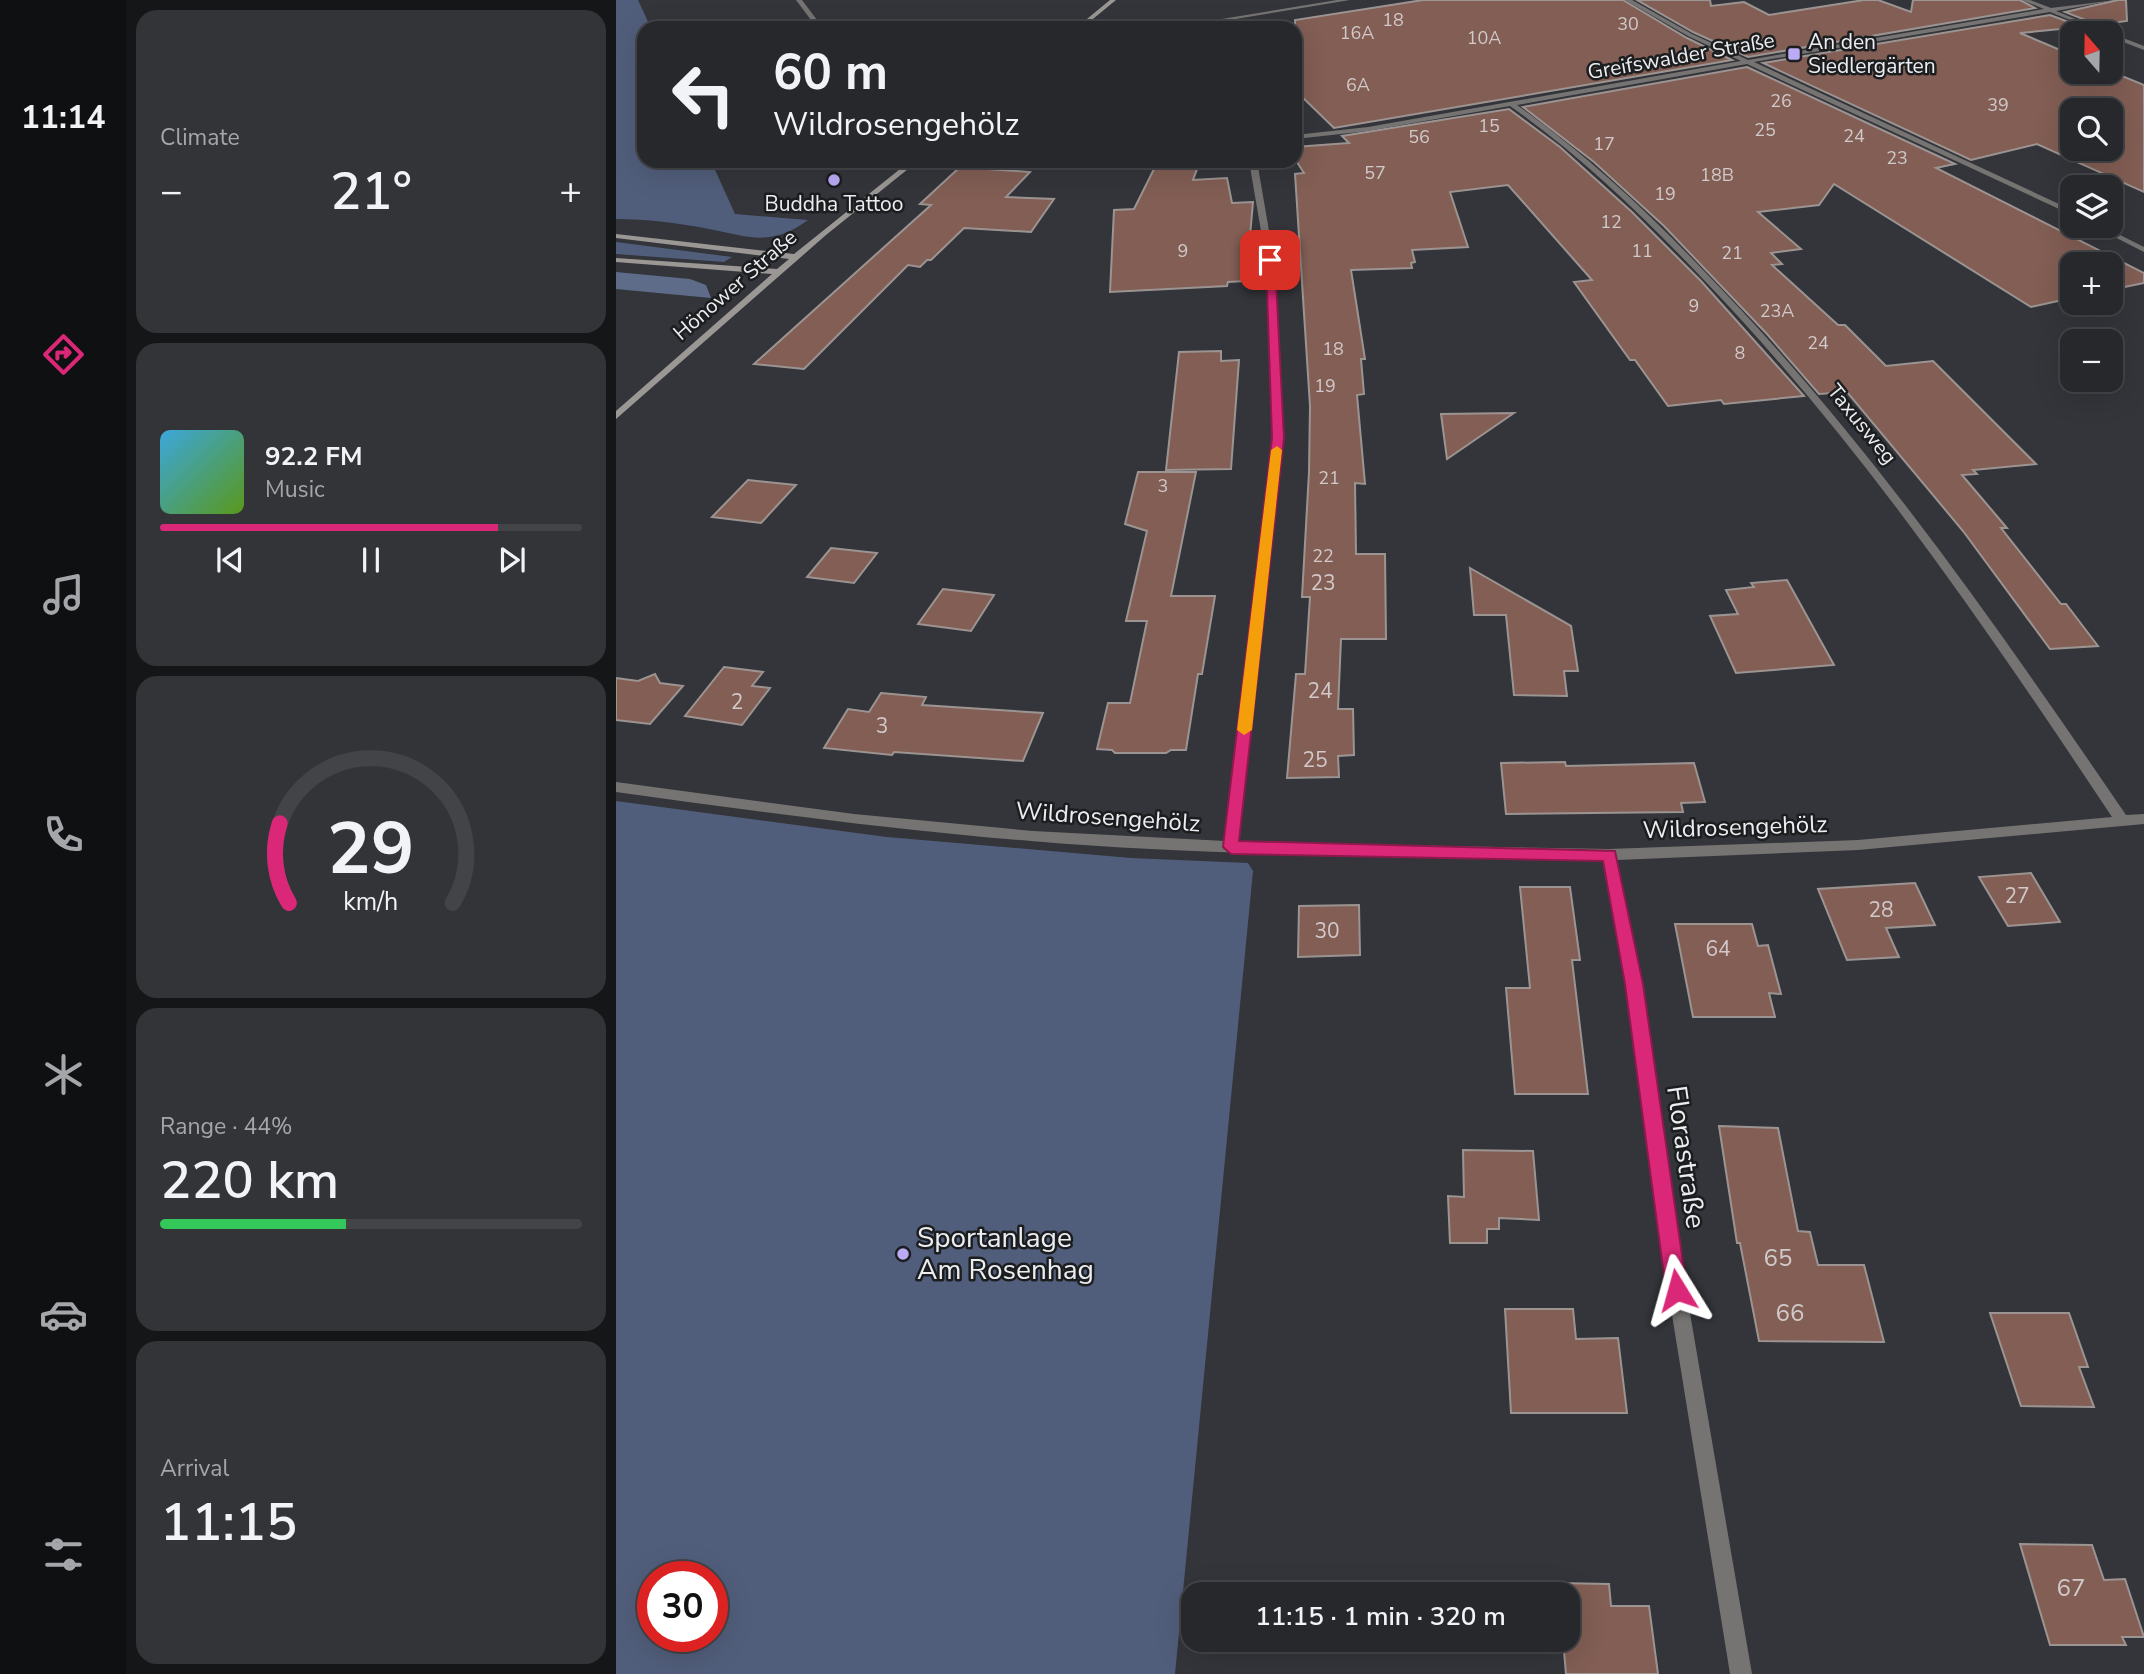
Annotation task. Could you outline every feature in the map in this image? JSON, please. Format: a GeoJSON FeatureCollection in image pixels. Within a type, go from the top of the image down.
{"type":"FeatureCollection","features":[{"type":"Feature","properties":{"kind":"main road"},"geometry":{"type":"LineString","coordinates":[[1088,21],[1113,0]]}},
{"type":"Feature","properties":{"kind":"main road","name":"Hönower Straße"},"geometry":{"type":"LineString","coordinates":[[616,415],[796,257],[905,168]]}},
{"type":"Feature","properties":{"kind":"main road"},"geometry":{"type":"LineString","coordinates":[[616,236],[796,257]]}},
{"type":"Feature","properties":{"kind":"main road"},"geometry":{"type":"LineString","coordinates":[[616,260],[779,272]]}},
{"type":"Feature","properties":{"kind":"street"},"geometry":{"type":"LineString","coordinates":[[799,0],[815,21]]}},
{"type":"Feature","properties":{"kind":"street"},"geometry":{"type":"LineString","coordinates":[[1214,21],[1347,0]]}},
{"type":"Feature","properties":{"kind":"street"},"geometry":{"type":"LineString","coordinates":[[1628,0],[1675,28],[2060,207]]}},
{"type":"Feature","properties":{"kind":"street"},"geometry":{"type":"LineString","coordinates":[[2025,0],[2077,21]]}},
{"type":"Feature","properties":{"kind":"street","name":"Greifswalder Straße"},"geometry":{"type":"LineString","coordinates":[[1302,136],[1368,130],[2113,0]]}},
{"type":"Feature","properties":{"kind":"street"},"geometry":{"type":"LineString","coordinates":[[2123,40],[2144,48]]}},
{"type":"Feature","properties":{"kind":"street","name":"Taxusweg"},"geometry":{"type":"LineString","coordinates":[[1511,104],[1594,169],[1643,214],[1765,338],[1826,408],[1973,600],[2122,820]]}},
{"type":"Feature","properties":{"kind":"street"},"geometry":{"type":"LineString","coordinates":[[1231,847],[1278,438],[1270,260],[1254,168]]}},
{"type":"Feature","properties":{"kind":"street"},"geometry":{"type":"LineString","coordinates":[[2120,238],[2144,250]]}},
{"type":"Feature","properties":{"kind":"street","name":"Wildrosengehölz"},"geometry":{"type":"LineString","coordinates":[[616,787],[868,820],[1033,836],[1231,847],[1609,855],[1858,845],[2144,818]]}},
{"type":"Feature","properties":{"kind":"street","name":"Florastraße"},"geometry":{"type":"LineString","coordinates":[[1609,855],[1634,984],[1677,1290],[1741,1674]]}},
{"type":"Feature","properties":{"kind":"shaded area"},"geometry":{"type":"Polygon","coordinates":[[[616,0],[638,0],[648,21],[637,21],[637,168],[714,168],[735,214],[808,220],[783,234],[760,238],[674,223],[616,219],[616,0]]]}},
{"type":"Feature","properties":{"kind":"shaded area"},"geometry":{"type":"Polygon","coordinates":[[[616,242],[732,257],[724,262],[616,254],[616,242]]]}},
{"type":"Feature","properties":{"kind":"shaded area"},"geometry":{"type":"Polygon","coordinates":[[[616,272],[690,279],[706,285],[711,298],[616,289],[616,272]]]}},
{"type":"Feature","properties":{"kind":"shaded area","name":"Sportanlage Am Rosenhag"},"geometry":{"type":"Polygon","coordinates":[[[616,801],[887,837],[1131,858],[1248,863],[1253,871],[1184,1582],[1181,1582],[1175,1674],[616,1674],[616,801]]]}},
{"type":"Feature","properties":{"kind":"building"},"geometry":{"type":"Polygon","coordinates":[[[1423,0],[1623,0],[1687,38],[1732,60],[1334,128],[1302,97],[1302,21],[1295,20],[1423,0]]]}},
{"type":"Feature","properties":{"kind":"building"},"geometry":{"type":"Polygon","coordinates":[[[1637,0],[1710,0],[1711,6],[1744,2],[1769,15],[1864,0],[1878,0],[1911,12],[1913,0],[2020,0],[2035,8],[1748,57],[1693,32],[1637,0]]]}},
{"type":"Feature","properties":{"kind":"building"},"geometry":{"type":"Polygon","coordinates":[[[2126,0],[2127,21],[2088,21],[2065,12],[2126,0]]]}},
{"type":"Feature","properties":{"kind":"building"},"geometry":{"type":"Polygon","coordinates":[[[2050,15],[2066,21],[2060,21],[2060,29],[2020,33],[2060,50],[2060,84],[2123,84],[2123,76],[2144,85],[2144,192],[2123,183],[2123,175],[2106,175],[2075,161],[2123,161],[2123,98],[2060,98],[2060,154],[2037,144],[1971,160],[1763,63],[2050,15]]]}},
{"type":"Feature","properties":{"kind":"building"},"geometry":{"type":"Polygon","coordinates":[[[1747,67],[1955,164],[1936,168],[2060,231],[2060,238],[2075,238],[2102,252],[2060,252],[2060,301],[2031,307],[1834,184],[1819,205],[1758,212],[1801,249],[1771,253],[1782,264],[1772,265],[1838,325],[1845,325],[1886,366],[1933,361],[2036,464],[1973,470],[1977,474],[1962,475],[2007,528],[2001,528],[2061,604],[2066,604],[2098,646],[2050,649],[1963,531],[1847,392],[1819,394],[1767,334],[1664,226],[1594,162],[1523,107],[1747,67]]]}},
{"type":"Feature","properties":{"kind":"building"},"geometry":{"type":"Polygon","coordinates":[[[1509,109],[1560,147],[1632,212],[1701,281],[1804,396],[1724,404],[1721,400],[1668,406],[1635,360],[1630,360],[1574,282],[1592,280],[1508,185],[1450,192],[1468,247],[1412,250],[1415,262],[1411,263],[1412,268],[1351,270],[1365,359],[1361,359],[1364,394],[1357,395],[1365,484],[1355,483],[1356,554],[1385,554],[1386,639],[1341,639],[1338,709],[1353,709],[1354,755],[1338,756],[1339,777],[1287,778],[1296,674],[1305,674],[1310,597],[1302,597],[1310,406],[1295,174],[1304,173],[1301,168],[1302,146],[1349,143],[1342,136],[1509,109]]]}},
{"type":"Feature","properties":{"kind":"building"},"geometry":{"type":"Polygon","coordinates":[[[959,168],[1030,172],[1006,197],[1054,199],[1031,232],[964,228],[931,260],[927,260],[920,267],[908,265],[804,369],[754,364],[931,205],[920,204],[959,168]]]}},
{"type":"Feature","properties":{"kind":"building"},"geometry":{"type":"Polygon","coordinates":[[[1154,168],[1197,168],[1193,180],[1227,178],[1232,203],[1253,202],[1246,281],[1228,282],[1227,286],[1110,292],[1114,210],[1134,209],[1154,168]]]}},
{"type":"Feature","properties":{"kind":"building"},"geometry":{"type":"Polygon","coordinates":[[[2123,262],[2144,273],[2144,283],[2123,287],[2123,262]]]}},
{"type":"Feature","properties":{"kind":"building"},"geometry":{"type":"Polygon","coordinates":[[[1221,351],[1221,361],[1239,360],[1231,469],[1166,470],[1179,352],[1221,351]]]}},
{"type":"Feature","properties":{"kind":"building"},"geometry":{"type":"Polygon","coordinates":[[[1514,413],[1447,459],[1441,414],[1514,413]]]}},
{"type":"Feature","properties":{"kind":"building"},"geometry":{"type":"Polygon","coordinates":[[[1138,472],[1196,472],[1171,596],[1215,596],[1202,674],[1198,674],[1186,750],[1171,750],[1166,753],[1115,753],[1112,750],[1097,749],[1108,703],[1130,703],[1147,621],[1126,621],[1147,531],[1125,524],[1138,472]]]}},
{"type":"Feature","properties":{"kind":"building"},"geometry":{"type":"Polygon","coordinates":[[[748,480],[796,485],[761,523],[712,517],[748,480]]]}},
{"type":"Feature","properties":{"kind":"building"},"geometry":{"type":"Polygon","coordinates":[[[831,548],[877,553],[854,583],[807,577],[831,548]]]}},
{"type":"Feature","properties":{"kind":"building"},"geometry":{"type":"Polygon","coordinates":[[[1470,568],[1571,626],[1578,671],[1564,671],[1567,696],[1514,695],[1506,615],[1474,615],[1470,568]]]}},
{"type":"Feature","properties":{"kind":"building"},"geometry":{"type":"Polygon","coordinates":[[[1787,580],[1834,665],[1736,673],[1710,616],[1738,614],[1726,590],[1754,587],[1751,583],[1787,580]]]}},
{"type":"Feature","properties":{"kind":"building"},"geometry":{"type":"Polygon","coordinates":[[[943,589],[994,595],[971,631],[918,624],[943,589]]]}},
{"type":"Feature","properties":{"kind":"building"},"geometry":{"type":"Polygon","coordinates":[[[724,667],[763,672],[752,686],[770,688],[742,725],[685,716],[724,667]]]}},
{"type":"Feature","properties":{"kind":"building"},"geometry":{"type":"Polygon","coordinates":[[[655,674],[660,683],[683,686],[650,724],[616,720],[616,678],[638,681],[655,674]]]}},
{"type":"Feature","properties":{"kind":"building"},"geometry":{"type":"Polygon","coordinates":[[[881,693],[926,697],[922,705],[1043,713],[1023,761],[894,752],[892,755],[824,748],[848,709],[869,712],[881,693]]]}},
{"type":"Feature","properties":{"kind":"building"},"geometry":{"type":"Polygon","coordinates":[[[1565,762],[1566,766],[1694,763],[1705,802],[1681,803],[1683,812],[1506,814],[1501,763],[1565,762]]]}},
{"type":"Feature","properties":{"kind":"building"},"geometry":{"type":"Polygon","coordinates":[[[2031,873],[2060,922],[2008,926],[1979,877],[2031,873]]]}},
{"type":"Feature","properties":{"kind":"building"},"geometry":{"type":"Polygon","coordinates":[[[1915,883],[1935,925],[1886,928],[1899,957],[1847,960],[1818,889],[1915,883]]]}},
{"type":"Feature","properties":{"kind":"building"},"geometry":{"type":"Polygon","coordinates":[[[1520,887],[1570,887],[1580,960],[1572,960],[1588,1094],[1515,1094],[1506,988],[1530,988],[1520,887]]]}},
{"type":"Feature","properties":{"kind":"building"},"geometry":{"type":"Polygon","coordinates":[[[1359,905],[1360,955],[1298,957],[1299,906],[1359,905]]]}},
{"type":"Feature","properties":{"kind":"building"},"geometry":{"type":"Polygon","coordinates":[[[1675,924],[1752,924],[1758,946],[1768,945],[1781,994],[1769,993],[1775,1017],[1693,1017],[1675,924]]]}},
{"type":"Feature","properties":{"kind":"building"},"geometry":{"type":"Polygon","coordinates":[[[1719,1126],[1778,1128],[1798,1231],[1810,1232],[1818,1265],[1864,1265],[1884,1342],[1759,1341],[1740,1243],[1737,1243],[1719,1126]]]}},
{"type":"Feature","properties":{"kind":"building"},"geometry":{"type":"Polygon","coordinates":[[[1463,1150],[1533,1151],[1539,1220],[1499,1218],[1499,1229],[1487,1229],[1487,1243],[1450,1243],[1448,1196],[1464,1197],[1463,1150]]]}},
{"type":"Feature","properties":{"kind":"building"},"geometry":{"type":"Polygon","coordinates":[[[1505,1309],[1573,1309],[1576,1339],[1618,1338],[1627,1413],[1511,1413],[1505,1309]]]}},
{"type":"Feature","properties":{"kind":"building"},"geometry":{"type":"Polygon","coordinates":[[[1990,1313],[2069,1313],[2088,1367],[2079,1367],[2094,1407],[2021,1406],[1990,1313]]]}},
{"type":"Feature","properties":{"kind":"building"},"geometry":{"type":"Polygon","coordinates":[[[2020,1544],[2092,1545],[2104,1580],[2125,1579],[2144,1637],[2122,1637],[2126,1645],[2050,1645],[2020,1544]]]}},
{"type":"Feature","properties":{"kind":"building"},"geometry":{"type":"Polygon","coordinates":[[[1580,1583],[1609,1584],[1611,1606],[1649,1606],[1658,1674],[1566,1674],[1564,1652],[1580,1652],[1580,1583]]]}},
{"type":"Feature","properties":{"kind":"slow traffic"},"geometry":{"type":"LineString","coordinates":[[1244,730],[1277,450]]}},
{"type":"Feature","properties":{"kind":"place","name":"An den Siedlergärten"},"geometry":{"type":"Point","coordinates":[1794,54]}},
{"type":"Feature","properties":{"kind":"place","name":"Buddha Tattoo"},"geometry":{"type":"Point","coordinates":[834,180]}},
{"type":"Feature","properties":{"kind":"place","name":"Sportanlage Am Rosenhag"},"geometry":{"type":"Point","coordinates":[903,1254]}},
{"type":"Feature","properties":{"kind":"route"},"geometry":{"type":"LineString","coordinates":[[1270,260],[1278,438],[1231,847],[1609,855],[1634,984],[1677,1290]]}}]}
